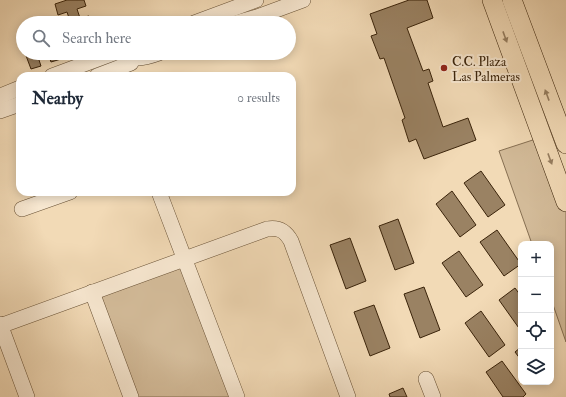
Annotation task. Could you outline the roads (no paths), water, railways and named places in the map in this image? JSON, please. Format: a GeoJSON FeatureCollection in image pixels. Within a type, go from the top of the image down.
{"type":"FeatureCollection","features":[{"type":"Feature","properties":{"kind":"main road"},"geometry":{"type":"LineString","coordinates":[[492,0],[566,202]]}},
{"type":"Feature","properties":{"kind":"main road"},"geometry":{"type":"LineString","coordinates":[[512,0],[566,144]]}},
{"type":"Feature","properties":{"kind":"street"},"geometry":{"type":"LineString","coordinates":[[223,16],[256,0]]}},
{"type":"Feature","properties":{"kind":"street"},"geometry":{"type":"LineString","coordinates":[[261,16],[303,0]]}},
{"type":"Feature","properties":{"kind":"street"},"geometry":{"type":"LineString","coordinates":[[63,72],[95,60]]}},
{"type":"Feature","properties":{"kind":"street"},"geometry":{"type":"LineString","coordinates":[[111,72],[131,63]]}},
{"type":"Feature","properties":{"kind":"street"},"geometry":{"type":"LineString","coordinates":[[0,96],[16,90]]}},
{"type":"Feature","properties":{"kind":"street"},"geometry":{"type":"LineString","coordinates":[[0,112],[16,106]]}},
{"type":"Feature","properties":{"kind":"street"},"geometry":{"type":"LineString","coordinates":[[22,209],[59,196]]}},
{"type":"Feature","properties":{"kind":"street"},"geometry":{"type":"LineString","coordinates":[[161,196],[237,397]]}},
{"type":"Feature","properties":{"kind":"street"},"geometry":{"type":"LineString","coordinates":[[27,397],[0,325],[184,258],[266,229],[273,228],[284,231],[288,235],[348,397]]}},
{"type":"Feature","properties":{"kind":"street"},"geometry":{"type":"LineString","coordinates":[[92,292],[132,397]]}},
{"type":"Feature","properties":{"kind":"street"},"geometry":{"type":"LineString","coordinates":[[426,379],[433,397]]}},
{"type":"Feature","properties":{"kind":"place","name":"C.C. Plaza Las Palmeras"},"geometry":{"type":"Point","coordinates":[444,68]}}]}
